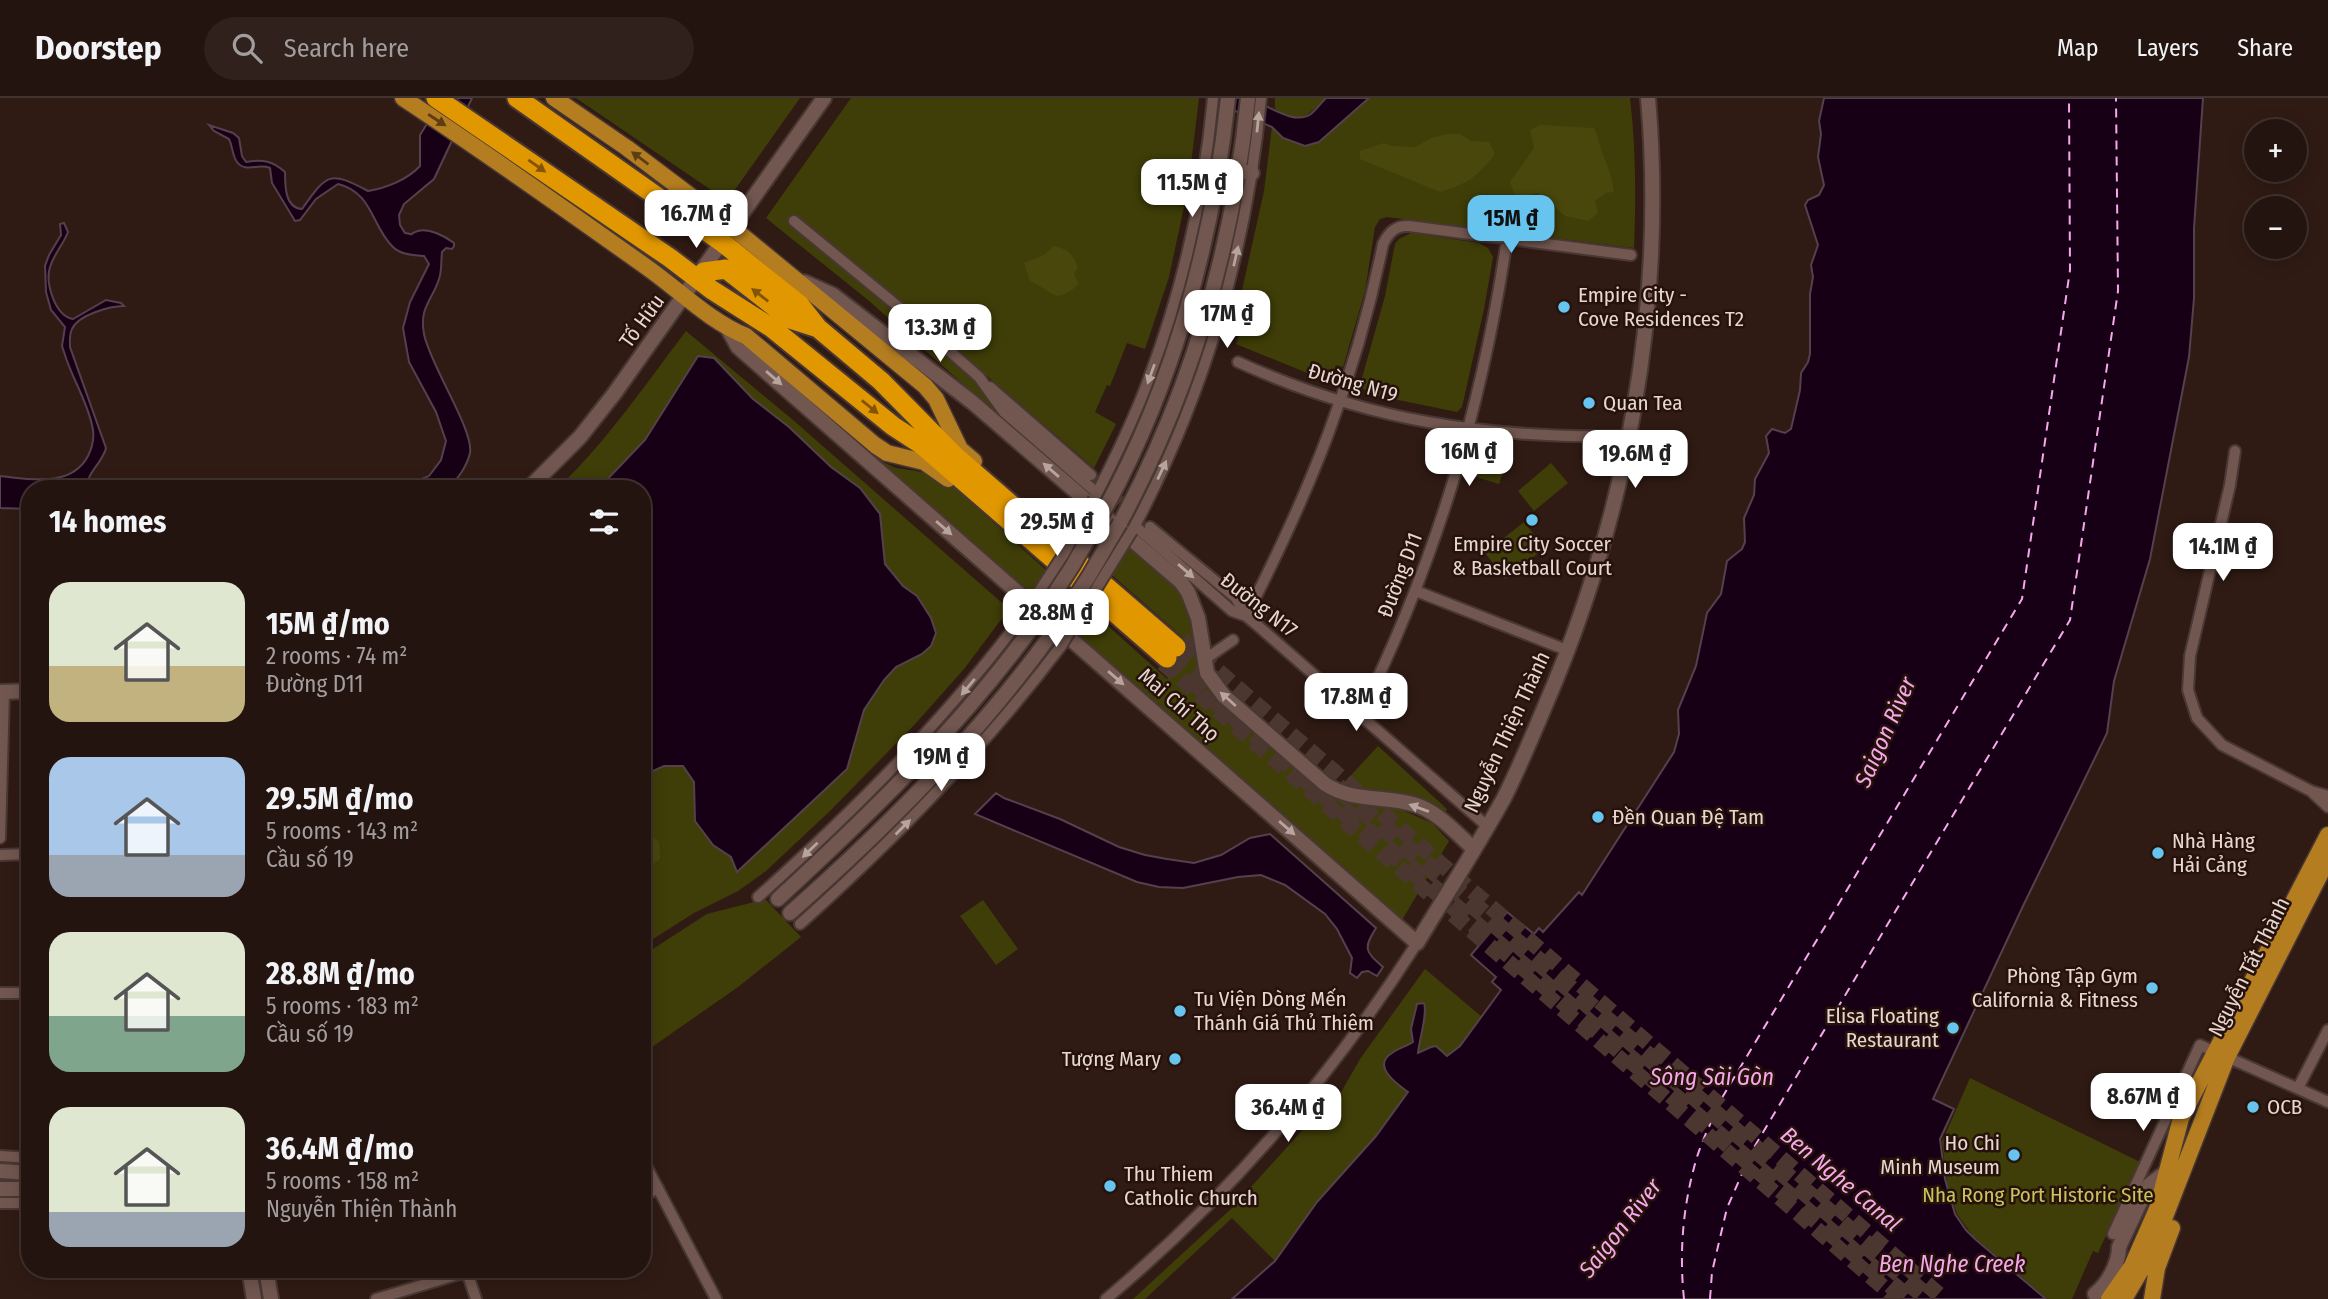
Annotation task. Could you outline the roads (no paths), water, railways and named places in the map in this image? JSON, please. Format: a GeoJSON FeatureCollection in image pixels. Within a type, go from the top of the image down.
{"type":"FeatureCollection","features":[{"type":"Feature","properties":{"kind":"highway"},"geometry":{"type":"LineString","coordinates":[[436,98],[475,135],[772,328],[922,445],[1172,652]]}},
{"type":"Feature","properties":{"kind":"highway"},"geometry":{"type":"LineString","coordinates":[[525,103],[728,236],[800,305],[818,328],[881,381],[955,456],[1172,652]]}},
{"type":"Feature","properties":{"kind":"highway"},"geometry":{"type":"LineString","coordinates":[[697,278],[704,272],[726,269],[790,319],[818,328]]}},
{"type":"Feature","properties":{"kind":"main road"},"geometry":{"type":"LineString","coordinates":[[403,98],[475,135],[728,329],[746,336],[881,449],[924,462],[939,471],[1172,652]]}},
{"type":"Feature","properties":{"kind":"main road","name":"Mai Chí Thọ"},"geometry":{"type":"LineString","coordinates":[[554,98],[627,148],[728,236],[793,277],[925,386],[936,399],[960,449],[1172,652]]}},
{"type":"Feature","properties":{"kind":"main road"},"geometry":{"type":"LineString","coordinates":[[2123,1299],[2142,1271],[2162,1211],[2165,1173],[2185,1094],[2221,1055],[2328,835]]}},
{"type":"Feature","properties":{"kind":"main road","name":"Nguyễn Tất Thành"},"geometry":{"type":"LineString","coordinates":[[2162,1211],[2175,1191],[2221,1055],[2328,859]]}},
{"type":"Feature","properties":{"kind":"main road"},"geometry":{"type":"LineString","coordinates":[[2152,1299],[2157,1268],[2178,1213],[2175,1191]]}},
{"type":"Feature","properties":{"kind":"main road"},"geometry":{"type":"LineString","coordinates":[[2099,1297],[2132,1266],[2162,1211]]}},
{"type":"Feature","properties":{"kind":"street","name":"Tố Hữu"},"geometry":{"type":"LineString","coordinates":[[537,480],[596,418],[824,98]]}},
{"type":"Feature","properties":{"kind":"street"},"geometry":{"type":"LineString","coordinates":[[1213,98],[1216,142]]}},
{"type":"Feature","properties":{"kind":"street"},"geometry":{"type":"LineString","coordinates":[[758,897],[955,723],[1030,618],[1073,565],[1099,500],[1153,406],[1182,300],[1208,227],[1212,167],[1228,98]]}},
{"type":"Feature","properties":{"kind":"street"},"geometry":{"type":"LineString","coordinates":[[1248,98],[1249,146]]}},
{"type":"Feature","properties":{"kind":"street"},"geometry":{"type":"LineString","coordinates":[[795,919],[921,798],[984,720],[1045,655],[1090,576],[1129,527],[1151,461],[1215,310],[1222,252],[1245,172],[1261,98]]}},
{"type":"Feature","properties":{"kind":"street","name":"Nguyễn Thiện Thành"},"geometry":{"type":"LineString","coordinates":[[1106,1299],[1200,1215],[1275,1136],[1344,1052],[1418,943],[1487,826],[1520,763],[1569,650],[1602,552],[1629,436],[1650,285],[1653,184],[1648,98]]}},
{"type":"Feature","properties":{"kind":"street"},"geometry":{"type":"LineString","coordinates":[[1212,167],[1245,172]]}},
{"type":"Feature","properties":{"kind":"street"},"geometry":{"type":"LineString","coordinates":[[794,221],[912,318],[1091,475]]}},
{"type":"Feature","properties":{"kind":"street"},"geometry":{"type":"LineString","coordinates":[[1246,616],[1295,518],[1341,401],[1369,308],[1383,244],[1390,232],[1403,225],[1631,255]]}},
{"type":"Feature","properties":{"kind":"street","name":"Đường D11"},"geometry":{"type":"LineString","coordinates":[[1360,715],[1394,645],[1445,511],[1470,430],[1492,334],[1507,239]]}},
{"type":"Feature","properties":{"kind":"street","name":"Mai Chí Thọ"},"geometry":{"type":"LineString","coordinates":[[793,277],[833,295],[963,394],[1181,582],[1198,618],[1207,673],[1216,687],[1325,784],[1345,794],[1416,805],[1433,813],[1473,848]]}},
{"type":"Feature","properties":{"kind":"street"},"geometry":{"type":"LineString","coordinates":[[1182,300],[1215,310]]}},
{"type":"Feature","properties":{"kind":"street","name":"Mai Chí Thọ"},"geometry":{"type":"LineString","coordinates":[[728,329],[738,347],[748,356],[1418,943]]}},
{"type":"Feature","properties":{"kind":"street","name":"Đường N19"},"geometry":{"type":"LineString","coordinates":[[1238,362],[1301,388],[1395,416],[1470,430],[1536,436],[1629,436]]}},
{"type":"Feature","properties":{"kind":"street"},"geometry":{"type":"LineString","coordinates":[[979,377],[1004,412],[1099,500]]}},
{"type":"Feature","properties":{"kind":"street"},"geometry":{"type":"LineString","coordinates":[[2235,451],[2230,485],[2190,656],[2188,690],[2197,718],[2222,745],[2311,791],[2328,796]]}},
{"type":"Feature","properties":{"kind":"street","name":"Đường N17"},"geometry":{"type":"LineString","coordinates":[[1129,527],[1233,611],[1246,616],[1487,826]]}},
{"type":"Feature","properties":{"kind":"street"},"geometry":{"type":"LineString","coordinates":[[1150,527],[1236,598],[1246,616]]}},
{"type":"Feature","properties":{"kind":"street"},"geometry":{"type":"LineString","coordinates":[[1416,591],[1569,650]]}},
{"type":"Feature","properties":{"kind":"street"},"geometry":{"type":"LineString","coordinates":[[1204,660],[1233,640]]}},
{"type":"Feature","properties":{"kind":"street"},"geometry":{"type":"LineString","coordinates":[[0,838],[2,692],[21,691]]}},
{"type":"Feature","properties":{"kind":"street"},"geometry":{"type":"LineString","coordinates":[[778,899],[897,774]]}},
{"type":"Feature","properties":{"kind":"street"},"geometry":{"type":"LineString","coordinates":[[2311,791],[2328,807]]}},
{"type":"Feature","properties":{"kind":"street"},"geometry":{"type":"LineString","coordinates":[[0,855],[21,854]]}},
{"type":"Feature","properties":{"kind":"street"},"geometry":{"type":"LineString","coordinates":[[0,993],[21,993]]}},
{"type":"Feature","properties":{"kind":"street"},"geometry":{"type":"LineString","coordinates":[[2298,1088],[2327,1032]]}},
{"type":"Feature","properties":{"kind":"street"},"geometry":{"type":"LineString","coordinates":[[2221,1055],[2328,1102]]}},
{"type":"Feature","properties":{"kind":"street"},"geometry":{"type":"LineString","coordinates":[[2099,1297],[2096,1284],[2185,1094]]}},
{"type":"Feature","properties":{"kind":"street"},"geometry":{"type":"LineString","coordinates":[[0,1156],[21,1157]]}},
{"type":"Feature","properties":{"kind":"street"},"geometry":{"type":"LineString","coordinates":[[0,1171],[21,1172]]}},
{"type":"Feature","properties":{"kind":"street"},"geometry":{"type":"LineString","coordinates":[[2118,1240],[2149,1185],[2165,1173]]}},
{"type":"Feature","properties":{"kind":"street"},"geometry":{"type":"LineString","coordinates":[[651,1175],[716,1299]]}},
{"type":"Feature","properties":{"kind":"street"},"geometry":{"type":"LineString","coordinates":[[651,1192],[658,1188]]}},
{"type":"Feature","properties":{"kind":"street"},"geometry":{"type":"LineString","coordinates":[[0,1189],[21,1189]]}},
{"type":"Feature","properties":{"kind":"street"},"geometry":{"type":"LineString","coordinates":[[0,1203],[21,1203]]}},
{"type":"Feature","properties":{"kind":"street"},"geometry":{"type":"LineString","coordinates":[[250,1278],[254,1299]]}},
{"type":"Feature","properties":{"kind":"street"},"geometry":{"type":"LineString","coordinates":[[268,1278],[271,1299]]}},
{"type":"Feature","properties":{"kind":"street"},"geometry":{"type":"LineString","coordinates":[[376,1299],[443,1278]]}},
{"type":"Feature","properties":{"kind":"street"},"geometry":{"type":"LineString","coordinates":[[471,1278],[475,1299]]}},
{"type":"Feature","properties":{"kind":"water"},"geometry":{"type":"Polygon","coordinates":[[[443,98],[472,98],[434,179],[404,204],[399,215],[400,225],[405,233],[432,232],[454,243],[452,249],[446,248],[442,252],[440,276],[425,311],[423,325],[428,347],[459,413],[469,443],[467,463],[455,480],[420,480],[429,476],[441,460],[446,441],[436,412],[409,362],[403,328],[410,302],[429,264],[424,256],[395,249],[385,238],[358,194],[338,184],[316,199],[300,220],[295,221],[272,183],[270,168],[240,165],[235,159],[229,139],[209,125],[233,133],[239,138],[242,156],[246,162],[267,162],[285,172],[289,201],[296,208],[302,209],[317,188],[330,179],[345,180],[368,191],[396,183],[409,175],[420,166],[420,135],[443,98]]]}},
{"type":"Feature","properties":{"kind":"water"},"geometry":{"type":"Polygon","coordinates":[[[1206,98],[1245,98],[1287,115],[1303,117],[1311,114],[1326,98],[1369,98],[1319,142],[1305,146],[1283,138],[1272,127],[1206,98]]]}},
{"type":"Feature","properties":{"kind":"water","name":"Sông Sài Gòn"},"geometry":{"type":"Polygon","coordinates":[[[1824,98],[2203,98],[2189,357],[2150,559],[2114,681],[2107,733],[1933,1099],[1954,1109],[1940,1139],[1945,1179],[1955,1214],[1975,1239],[2046,1299],[1232,1299],[1275,1261],[1317,1202],[1376,1136],[1408,1092],[1388,1074],[1384,1063],[1392,1053],[1413,1042],[1411,1029],[1417,1004],[1424,1003],[1425,1008],[1418,1053],[1436,1046],[1447,1056],[1460,1046],[1501,990],[1492,982],[1496,977],[1471,955],[1507,912],[1534,934],[1539,928],[1543,932],[1579,892],[1582,895],[1674,752],[1679,734],[1678,710],[1696,666],[1707,613],[1721,594],[1727,561],[1742,549],[1745,542],[1744,518],[1754,495],[1755,479],[1769,453],[1766,436],[1772,429],[1785,433],[1791,429],[1801,373],[1810,354],[1810,294],[1813,277],[1811,265],[1818,245],[1805,205],[1808,200],[1819,195],[1824,185],[1818,157],[1821,134],[1819,121],[1824,98]]]}},
{"type":"Feature","properties":{"kind":"water"},"geometry":{"type":"Polygon","coordinates":[[[64,223],[68,232],[52,262],[49,281],[53,298],[61,312],[73,319],[106,300],[124,306],[87,316],[75,324],[70,336],[70,347],[106,448],[88,480],[21,480],[21,509],[0,508],[0,476],[37,479],[61,477],[81,466],[92,445],[90,416],[62,346],[65,327],[51,310],[46,292],[45,266],[61,235],[60,224],[64,223]]]}},
{"type":"Feature","properties":{"kind":"water"},"geometry":{"type":"Polygon","coordinates":[[[698,356],[714,358],[753,399],[789,427],[831,467],[860,488],[880,514],[885,564],[903,586],[917,596],[931,618],[936,633],[931,646],[922,654],[896,667],[864,710],[847,769],[737,872],[731,857],[713,845],[695,821],[694,782],[683,766],[664,766],[651,772],[651,480],[607,480],[645,440],[698,356]]]}},
{"type":"Feature","properties":{"kind":"water"},"geometry":{"type":"Polygon","coordinates":[[[996,793],[1119,847],[1167,859],[1194,863],[1221,855],[1250,838],[1270,834],[1376,928],[1368,949],[1383,967],[1377,976],[1368,971],[1362,972],[1357,978],[1350,973],[1352,958],[1337,929],[1325,914],[1285,885],[1261,875],[1183,888],[1159,887],[1137,882],[975,814],[996,793]]]}},
{"type":"Feature","properties":{"kind":"tunnel"},"geometry":{"type":"LineString","coordinates":[[1091,475],[1150,527]]}},
{"type":"Feature","properties":{"kind":"tunnel"},"geometry":{"type":"LineString","coordinates":[[1182,640],[1944,1299]]}},
{"type":"Feature","properties":{"kind":"tunnel"},"geometry":{"type":"LineString","coordinates":[[1176,647],[1219,685]]}},
{"type":"Feature","properties":{"kind":"tunnel"},"geometry":{"type":"LineString","coordinates":[[1167,658],[1908,1299]]}},
{"type":"Feature","properties":{"kind":"tunnel"},"geometry":{"type":"LineString","coordinates":[[1163,663],[1897,1299]]}},
{"type":"Feature","properties":{"kind":"tunnel"},"geometry":{"type":"LineString","coordinates":[[1337,787],[1929,1299]]}},
{"type":"Feature","properties":{"kind":"place","name":"Empire City - Cove Residences T2"},"geometry":{"type":"Point","coordinates":[1564,307]}},
{"type":"Feature","properties":{"kind":"place","name":"Quan Tea"},"geometry":{"type":"Point","coordinates":[1589,403]}},
{"type":"Feature","properties":{"kind":"place","name":"Empire City Soccer & Basketball Court"},"geometry":{"type":"Point","coordinates":[1532,520]}},
{"type":"Feature","properties":{"kind":"place","name":"Đền Quan Đệ Tam"},"geometry":{"type":"Point","coordinates":[1598,817]}},
{"type":"Feature","properties":{"kind":"place","name":"Nhà Hàng Hải Cảng"},"geometry":{"type":"Point","coordinates":[2158,853]}},
{"type":"Feature","properties":{"kind":"place","name":"Phòng Tập Gym California & Fitness"},"geometry":{"type":"Point","coordinates":[2152,988]}},
{"type":"Feature","properties":{"kind":"place","name":"Tu Viện Dòng Mến Thánh Giá Thủ Thiêm"},"geometry":{"type":"Point","coordinates":[1180,1011]}},
{"type":"Feature","properties":{"kind":"place","name":"Elisa Floating Restaurant"},"geometry":{"type":"Point","coordinates":[1953,1028]}},
{"type":"Feature","properties":{"kind":"place","name":"Tượng Mary"},"geometry":{"type":"Point","coordinates":[1175,1059]}},
{"type":"Feature","properties":{"kind":"place","name":"OCB"},"geometry":{"type":"Point","coordinates":[2253,1107]}},
{"type":"Feature","properties":{"kind":"place","name":"Ho Chi Minh Museum"},"geometry":{"type":"Point","coordinates":[2014,1155]}},
{"type":"Feature","properties":{"kind":"place","name":"Thu Thiem Catholic Church"},"geometry":{"type":"Point","coordinates":[1110,1186]}},
{"type":"Feature","properties":{"kind":"water label","name":"Saigon River"},"geometry":{"type":"Point","coordinates":[1885,732]}},
{"type":"Feature","properties":{"kind":"water label","name":"Ben Nghe Canal"},"geometry":{"type":"Point","coordinates":[1841,1179]}},
{"type":"Feature","properties":{"kind":"water label","name":"Saigon River"},"geometry":{"type":"Point","coordinates":[1620,1228]}},
{"type":"Feature","properties":{"kind":"water label","name":"Ben Nghe Creek"},"geometry":{"type":"Point","coordinates":[1952,1264]}},
{"type":"Feature","properties":{"kind":"park label","name":"Nha Rong Port Historic Site"},"geometry":{"type":"Point","coordinates":[2038,1195]}}]}
